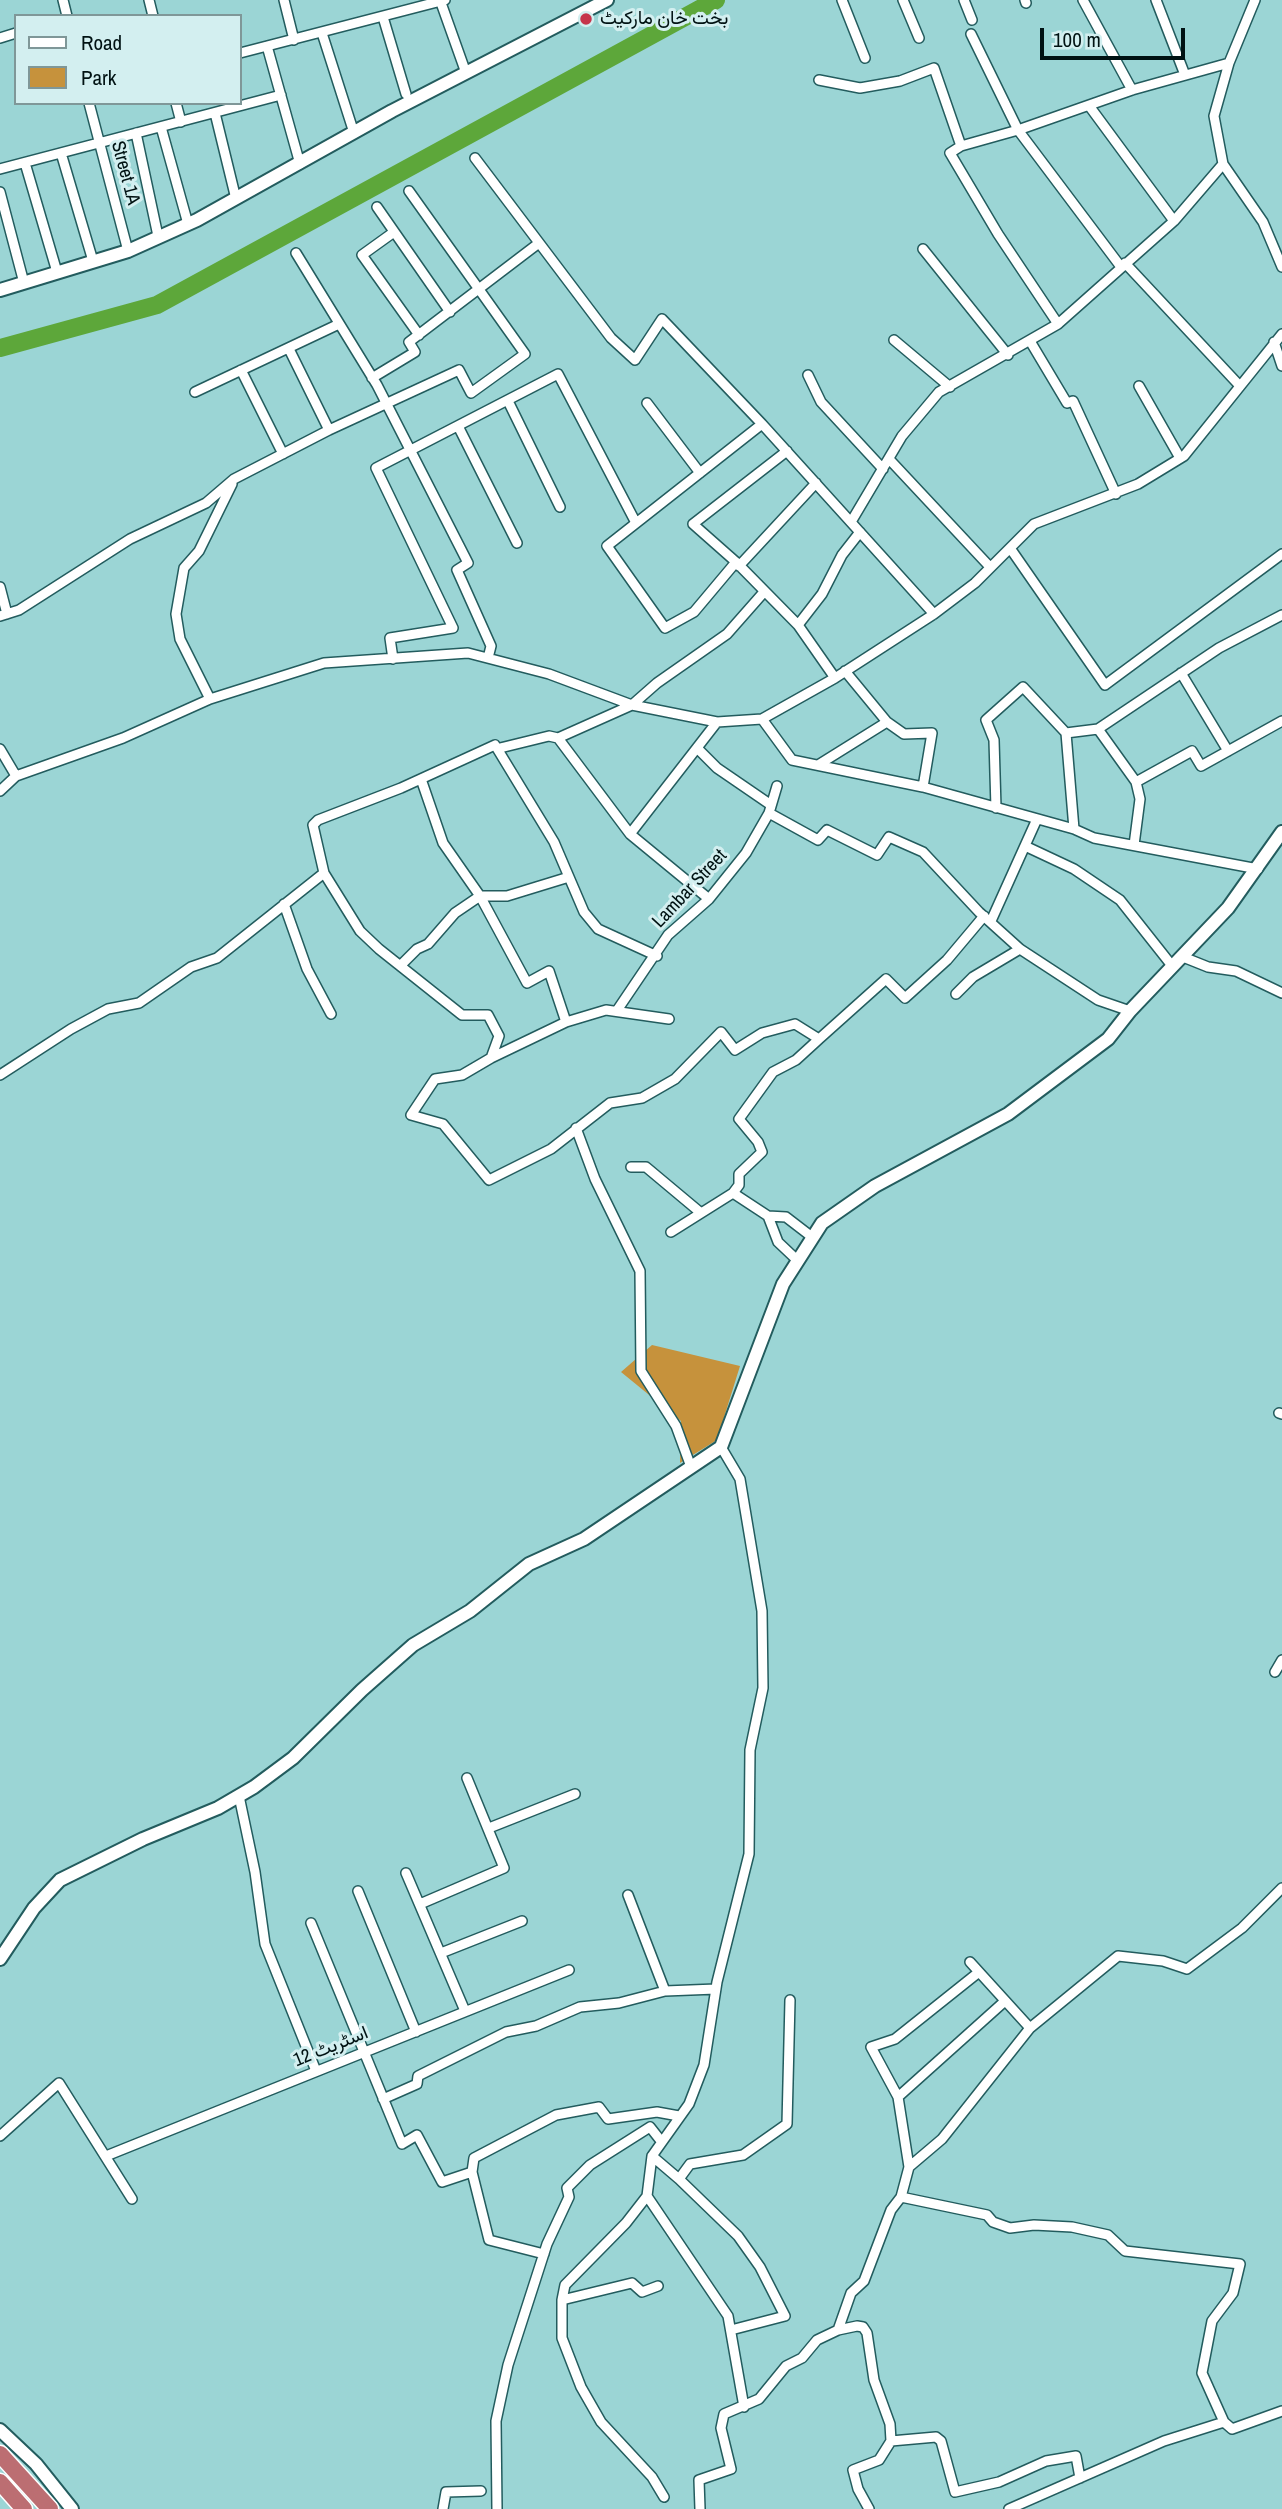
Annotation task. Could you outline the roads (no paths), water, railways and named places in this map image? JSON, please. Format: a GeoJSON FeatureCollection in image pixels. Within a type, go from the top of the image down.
{"type":"FeatureCollection","features":[{"type":"Feature","properties":{"kind":"highway"},"geometry":{"type":"LineString","coordinates":[[0,2454],[50,2509]]}},
{"type":"Feature","properties":{"kind":"highway"},"geometry":{"type":"LineString","coordinates":[[0,2482],[23,2509]]}},
{"type":"Feature","properties":{"kind":"street"},"geometry":{"type":"LineString","coordinates":[[284,0],[294,40]]}},
{"type":"Feature","properties":{"kind":"street"},"geometry":{"type":"LineString","coordinates":[[0,290],[128,251],[188,224],[607,0]]}},
{"type":"Feature","properties":{"kind":"street"},"geometry":{"type":"LineString","coordinates":[[842,0],[865,58]]}},
{"type":"Feature","properties":{"kind":"street"},"geometry":{"type":"LineString","coordinates":[[904,0],[919,38]]}},
{"type":"Feature","properties":{"kind":"street"},"geometry":{"type":"LineString","coordinates":[[964,0],[972,20]]}},
{"type":"Feature","properties":{"kind":"street"},"geometry":{"type":"LineString","coordinates":[[1083,0],[1132,90]]}},
{"type":"Feature","properties":{"kind":"street"},"geometry":{"type":"LineString","coordinates":[[1156,0],[1185,75]]}},
{"type":"Feature","properties":{"kind":"street"},"geometry":{"type":"LineString","coordinates":[[1255,0],[1228,63],[1214,116],[1223,164],[1263,222],[1282,267]]}},
{"type":"Feature","properties":{"kind":"street"},"geometry":{"type":"LineString","coordinates":[[242,52],[442,1],[466,73]]}},
{"type":"Feature","properties":{"kind":"street"},"geometry":{"type":"LineString","coordinates":[[383,17],[406,94]]}},
{"type":"Feature","properties":{"kind":"street"},"geometry":{"type":"LineString","coordinates":[[322,33],[354,133]]}},
{"type":"Feature","properties":{"kind":"street"},"geometry":{"type":"LineString","coordinates":[[971,34],[1018,130],[1123,265],[1240,385]]}},
{"type":"Feature","properties":{"kind":"street"},"geometry":{"type":"LineString","coordinates":[[267,46],[300,164]]}},
{"type":"Feature","properties":{"kind":"street"},"geometry":{"type":"LineString","coordinates":[[1058,324],[998,234],[950,153],[961,146],[1090,107],[1132,90],[1228,63]]}},
{"type":"Feature","properties":{"kind":"street"},"geometry":{"type":"LineString","coordinates":[[819,80],[860,88],[900,81],[934,68],[961,146]]}},
{"type":"Feature","properties":{"kind":"street"},"geometry":{"type":"LineString","coordinates":[[0,169],[281,95]]}},
{"type":"Feature","properties":{"kind":"street","name":"Street 1A"},"geometry":{"type":"LineString","coordinates":[[90,105],[128,251]]}},
{"type":"Feature","properties":{"kind":"street"},"geometry":{"type":"LineString","coordinates":[[177,105],[181,122]]}},
{"type":"Feature","properties":{"kind":"street"},"geometry":{"type":"LineString","coordinates":[[1090,107],[1174,220]]}},
{"type":"Feature","properties":{"kind":"street"},"geometry":{"type":"LineString","coordinates":[[215,113],[236,199]]}},
{"type":"Feature","properties":{"kind":"street"},"geometry":{"type":"LineString","coordinates":[[161,127],[188,224]]}},
{"type":"Feature","properties":{"kind":"street"},"geometry":{"type":"LineString","coordinates":[[136,133],[159,236]]}},
{"type":"Feature","properties":{"kind":"street"},"geometry":{"type":"LineString","coordinates":[[61,153],[93,261]]}},
{"type":"Feature","properties":{"kind":"street"},"geometry":{"type":"LineString","coordinates":[[475,158],[611,338],[635,360],[662,319],[787,451],[933,614]]}},
{"type":"Feature","properties":{"kind":"street"},"geometry":{"type":"LineString","coordinates":[[25,163],[57,272]]}},
{"type":"Feature","properties":{"kind":"street"},"geometry":{"type":"LineString","coordinates":[[851,522],[902,436],[939,392],[1008,355],[1058,324],[1174,220],[1223,164]]}},
{"type":"Feature","properties":{"kind":"street"},"geometry":{"type":"LineString","coordinates":[[0,587],[4,615],[19,610],[130,539],[206,503],[234,479],[329,430],[460,370],[471,393],[525,354],[409,191]]}},
{"type":"Feature","properties":{"kind":"street"},"geometry":{"type":"LineString","coordinates":[[0,192],[24,283]]}},
{"type":"Feature","properties":{"kind":"street"},"geometry":{"type":"LineString","coordinates":[[377,207],[450,312]]}},
{"type":"Feature","properties":{"kind":"street"},"geometry":{"type":"LineString","coordinates":[[394,232],[362,255],[419,335]]}},
{"type":"Feature","properties":{"kind":"street"},"geometry":{"type":"LineString","coordinates":[[372,378],[415,352],[409,342],[539,243]]}},
{"type":"Feature","properties":{"kind":"street"},"geometry":{"type":"LineString","coordinates":[[923,249],[1008,355]]}},
{"type":"Feature","properties":{"kind":"street"},"geometry":{"type":"LineString","coordinates":[[296,253],[372,378],[468,563],[457,570],[491,646],[488,658]]}},
{"type":"Feature","properties":{"kind":"street"},"geometry":{"type":"LineString","coordinates":[[195,392],[339,324]]}},
{"type":"Feature","properties":{"kind":"street"},"geometry":{"type":"LineString","coordinates":[[0,791],[16,776],[123,738],[210,699],[324,663],[468,653],[549,674],[632,705],[717,722],[762,719],[835,678],[933,614],[975,583],[1034,524],[1116,494],[1180,458],[1203,435],[1282,334]]}},
{"type":"Feature","properties":{"kind":"street"},"geometry":{"type":"LineString","coordinates":[[894,340],[950,387]]}},
{"type":"Feature","properties":{"kind":"street"},"geometry":{"type":"LineString","coordinates":[[1030,341],[1067,403],[1073,401],[1116,494]]}},
{"type":"Feature","properties":{"kind":"street"},"geometry":{"type":"LineString","coordinates":[[1274,342],[1282,366]]}},
{"type":"Feature","properties":{"kind":"street"},"geometry":{"type":"LineString","coordinates":[[289,349],[329,430]]}},
{"type":"Feature","properties":{"kind":"street"},"geometry":{"type":"LineString","coordinates":[[241,370],[283,454]]}},
{"type":"Feature","properties":{"kind":"street"},"geometry":{"type":"LineString","coordinates":[[393,659],[390,638],[453,628],[376,468],[459,428],[558,374],[636,523]]}},
{"type":"Feature","properties":{"kind":"street"},"geometry":{"type":"LineString","coordinates":[[808,375],[821,402],[883,469]]}},
{"type":"Feature","properties":{"kind":"street"},"geometry":{"type":"LineString","coordinates":[[1139,386],[1180,458]]}},
{"type":"Feature","properties":{"kind":"street"},"geometry":{"type":"LineString","coordinates":[[508,401],[560,508]]}},
{"type":"Feature","properties":{"kind":"street"},"geometry":{"type":"LineString","coordinates":[[647,403],[700,473]]}},
{"type":"Feature","properties":{"kind":"street"},"geometry":{"type":"LineString","coordinates":[[762,424],[607,546],[666,628],[694,612],[816,483]]}},
{"type":"Feature","properties":{"kind":"street"},"geometry":{"type":"LineString","coordinates":[[459,428],[517,543]]}},
{"type":"Feature","properties":{"kind":"street"},"geometry":{"type":"LineString","coordinates":[[787,451],[693,524],[738,564],[798,625],[835,678]]}},
{"type":"Feature","properties":{"kind":"street"},"geometry":{"type":"LineString","coordinates":[[889,459],[990,567]]}},
{"type":"Feature","properties":{"kind":"street"},"geometry":{"type":"LineString","coordinates":[[210,699],[180,639],[176,614],[184,568],[199,551],[234,479]]}},
{"type":"Feature","properties":{"kind":"street"},"geometry":{"type":"LineString","coordinates":[[798,625],[822,594],[842,555],[860,532]]}},
{"type":"Feature","properties":{"kind":"street"},"geometry":{"type":"LineString","coordinates":[[1010,548],[1105,685],[1282,554]]}},
{"type":"Feature","properties":{"kind":"street"},"geometry":{"type":"LineString","coordinates":[[491,1058],[499,1036],[488,1015],[463,1014],[360,931],[324,873],[313,825],[318,820],[495,746],[499,748],[549,736],[558,738],[632,705],[657,683],[727,634],[764,592]]}},
{"type":"Feature","properties":{"kind":"street"},"geometry":{"type":"LineString","coordinates":[[1066,733],[1098,729],[1219,648],[1282,615]]}},
{"type":"Feature","properties":{"kind":"street"},"geometry":{"type":"LineString","coordinates":[[845,671],[887,722],[904,734],[932,733],[923,787]]}},
{"type":"Feature","properties":{"kind":"street"},"geometry":{"type":"LineString","coordinates":[[1181,673],[1228,751]]}},
{"type":"Feature","properties":{"kind":"street"},"geometry":{"type":"LineString","coordinates":[[996,808],[994,740],[986,720],[1023,687],[1066,733],[1074,829]]}},
{"type":"Feature","properties":{"kind":"street"},"geometry":{"type":"LineString","coordinates":[[762,719],[792,760],[923,787],[1074,829],[1094,838],[1258,869]]}},
{"type":"Feature","properties":{"kind":"street"},"geometry":{"type":"LineString","coordinates":[[1136,782],[1192,751],[1201,766],[1282,721]]}},
{"type":"Feature","properties":{"kind":"street"},"geometry":{"type":"LineString","coordinates":[[630,834],[717,722]]}},
{"type":"Feature","properties":{"kind":"street"},"geometry":{"type":"LineString","coordinates":[[818,765],[887,722]]}},
{"type":"Feature","properties":{"kind":"street"},"geometry":{"type":"LineString","coordinates":[[1098,729],[1136,782],[1140,799],[1134,845]]}},
{"type":"Feature","properties":{"kind":"street"},"geometry":{"type":"LineString","coordinates":[[558,738],[630,834],[709,899]]}},
{"type":"Feature","properties":{"kind":"street"},"geometry":{"type":"LineString","coordinates":[[499,748],[554,842],[584,912],[598,929],[657,956]]}},
{"type":"Feature","properties":{"kind":"street"},"geometry":{"type":"LineString","coordinates":[[0,749],[16,776]]}},
{"type":"Feature","properties":{"kind":"street"},"geometry":{"type":"LineString","coordinates":[[698,749],[717,768],[770,809],[818,840],[827,830],[877,855],[888,837],[923,852],[1020,949],[1098,1000],[1130,1011]]}},
{"type":"Feature","properties":{"kind":"street"},"geometry":{"type":"LineString","coordinates":[[421,779],[443,843],[480,896],[527,983],[549,971],[566,1022]]}},
{"type":"Feature","properties":{"kind":"street","name":"Lambar Street"},"geometry":{"type":"LineString","coordinates":[[618,1009],[657,956],[668,935],[709,899],[746,853],[770,809],[777,786]]}},
{"type":"Feature","properties":{"kind":"street"},"geometry":{"type":"LineString","coordinates":[[671,1232],[733,1193],[739,1185],[738,1174],[762,1152],[758,1142],[739,1119],[773,1072],[796,1060],[886,979],[905,998],[947,960],[988,918],[1037,820]]}},
{"type":"Feature","properties":{"kind":"street"},"geometry":{"type":"LineString","coordinates":[[0,1959],[34,1908],[60,1880],[239,1796],[293,1758],[362,1690],[413,1646],[470,1611],[529,1564],[584,1539],[721,1447],[783,1284],[822,1223],[875,1186],[1008,1114],[1108,1040],[1130,1011],[1228,908],[1282,832]]}},
{"type":"Feature","properties":{"kind":"street"},"geometry":{"type":"LineString","coordinates":[[1025,846],[1074,869],[1120,900],[1173,967]]}},
{"type":"Feature","properties":{"kind":"street"},"geometry":{"type":"LineString","coordinates":[[0,1075],[71,1029],[108,1009],[139,1003],[191,967],[217,958],[324,873]]}},
{"type":"Feature","properties":{"kind":"street"},"geometry":{"type":"LineString","coordinates":[[401,965],[417,949],[428,944],[455,913],[480,896],[507,896],[569,877]]}},
{"type":"Feature","properties":{"kind":"street"},"geometry":{"type":"LineString","coordinates":[[284,904],[307,969],[331,1014]]}},
{"type":"Feature","properties":{"kind":"street"},"geometry":{"type":"LineString","coordinates":[[956,994],[973,976],[1020,949]]}},
{"type":"Feature","properties":{"kind":"street"},"geometry":{"type":"LineString","coordinates":[[1183,957],[1208,967],[1236,971],[1282,993]]}},
{"type":"Feature","properties":{"kind":"street"},"geometry":{"type":"LineString","coordinates":[[669,1019],[618,1009],[566,1022],[462,1075],[435,1079],[411,1115],[443,1124],[489,1180],[551,1149],[610,1103],[642,1098],[675,1079],[721,1032],[735,1050],[762,1032],[794,1024],[819,1039]]}},
{"type":"Feature","properties":{"kind":"street"},"geometry":{"type":"LineString","coordinates":[[576,1128],[599,1189],[640,1271],[641,1371],[676,1426],[691,1466]]}},
{"type":"Feature","properties":{"kind":"street"},"geometry":{"type":"LineString","coordinates":[[631,1167],[646,1167],[701,1213]]}},
{"type":"Feature","properties":{"kind":"street"},"geometry":{"type":"LineString","coordinates":[[733,1193],[768,1216],[786,1217],[812,1237]]}},
{"type":"Feature","properties":{"kind":"street"},"geometry":{"type":"LineString","coordinates":[[768,1216],[778,1242],[797,1260]]}},
{"type":"Feature","properties":{"kind":"street"},"geometry":{"type":"LineString","coordinates":[[664,2497],[652,2477],[601,2422],[581,2387],[562,2338],[562,2300],[565,2285],[626,2223],[647,2196],[652,2155],[689,2104],[704,2065],[716,1989],[749,1854],[750,1750],[763,1688],[762,1611],[740,1479],[721,1447]]}},
{"type":"Feature","properties":{"kind":"street"},"geometry":{"type":"LineString","coordinates":[[1275,1672],[1282,1661]]}},
{"type":"Feature","properties":{"kind":"street"},"geometry":{"type":"LineString","coordinates":[[420,1904],[501,1872],[504,1864],[467,1778]]}},
{"type":"Feature","properties":{"kind":"street"},"geometry":{"type":"LineString","coordinates":[[489,1828],[575,1794]]}},
{"type":"Feature","properties":{"kind":"street"},"geometry":{"type":"LineString","coordinates":[[239,1796],[255,1872],[265,1944],[316,2071]]}},
{"type":"Feature","properties":{"kind":"street"},"geometry":{"type":"LineString","coordinates":[[407,1873],[465,2011]]}},
{"type":"Feature","properties":{"kind":"street"},"geometry":{"type":"LineString","coordinates":[[909,2167],[942,2139],[1030,2028],[1118,1956],[1163,1961],[1187,1969],[1242,1928],[1282,1888]]}},
{"type":"Feature","properties":{"kind":"street"},"geometry":{"type":"LineString","coordinates":[[358,1892],[416,2032]]}},
{"type":"Feature","properties":{"kind":"street"},"geometry":{"type":"LineString","coordinates":[[628,1895],[665,1992]]}},
{"type":"Feature","properties":{"kind":"street"},"geometry":{"type":"LineString","coordinates":[[441,1954],[522,1921]]}},
{"type":"Feature","properties":{"kind":"street"},"geometry":{"type":"LineString","coordinates":[[311,1923],[402,2144],[417,2135],[442,2182],[472,2172]]}},
{"type":"Feature","properties":{"kind":"street"},"geometry":{"type":"LineString","coordinates":[[970,1962],[1030,2028]]}},
{"type":"Feature","properties":{"kind":"street","name":"اسٹریٹ 12"},"geometry":{"type":"LineString","coordinates":[[106,2156],[569,1969]]}},
{"type":"Feature","properties":{"kind":"street"},"geometry":{"type":"LineString","coordinates":[[838,2330],[851,2293],[864,2281],[891,2210],[901,2197],[909,2167],[898,2097],[871,2047],[895,2039],[979,1972]]}},
{"type":"Feature","properties":{"kind":"street"},"geometry":{"type":"LineString","coordinates":[[383,2099],[417,2084],[418,2076],[506,2032],[536,2026],[580,2007],[619,2003],[665,1992],[716,1989]]}},
{"type":"Feature","properties":{"kind":"street"},"geometry":{"type":"LineString","coordinates":[[679,2179],[690,2164],[743,2155],[787,2124],[790,2000]]}},
{"type":"Feature","properties":{"kind":"street"},"geometry":{"type":"LineString","coordinates":[[898,2097],[1005,2001]]}},
{"type":"Feature","properties":{"kind":"street"},"geometry":{"type":"LineString","coordinates":[[0,2136],[59,2083],[132,2199]]}},
{"type":"Feature","properties":{"kind":"street"},"geometry":{"type":"LineString","coordinates":[[544,2254],[489,2240],[472,2172],[474,2158],[556,2115],[599,2106],[608,2119],[657,2112],[679,2116]]}},
{"type":"Feature","properties":{"kind":"street"},"geometry":{"type":"LineString","coordinates":[[497,2509],[496,2421],[518,2331],[544,2254],[569,2197],[567,2188],[590,2165],[650,2127],[661,2141]]}},
{"type":"Feature","properties":{"kind":"street"},"geometry":{"type":"LineString","coordinates":[[652,2155],[738,2236],[760,2267],[785,2316],[731,2330]]}},
{"type":"Feature","properties":{"kind":"street"},"geometry":{"type":"LineString","coordinates":[[647,2196],[728,2316],[744,2407]]}},
{"type":"Feature","properties":{"kind":"street"},"geometry":{"type":"LineString","coordinates":[[901,2197],[987,2215],[993,2222],[1010,2228],[1034,2225],[1072,2227],[1108,2235],[1125,2251],[1240,2264],[1233,2292],[1212,2321],[1202,2373],[1224,2421],[1232,2429],[1282,2411]]}},
{"type":"Feature","properties":{"kind":"street"},"geometry":{"type":"LineString","coordinates":[[562,2300],[632,2283],[642,2292],[658,2286]]}},
{"type":"Feature","properties":{"kind":"street"},"geometry":{"type":"LineString","coordinates":[[700,2509],[699,2480],[731,2469],[720,2420],[724,2414],[759,2399],[780,2372],[802,2358],[817,2340],[838,2330],[857,2326],[863,2327],[867,2333],[874,2380],[890,2424],[891,2441],[886,2453],[879,2459],[853,2470],[858,2489],[869,2509]]}},
{"type":"Feature","properties":{"kind":"street"},"geometry":{"type":"LineString","coordinates":[[1009,2509],[1164,2441],[1224,2421]]}},
{"type":"Feature","properties":{"kind":"street"},"geometry":{"type":"LineString","coordinates":[[0,2430],[36,2464],[72,2509]]}},
{"type":"Feature","properties":{"kind":"street"},"geometry":{"type":"LineString","coordinates":[[891,2441],[936,2437],[942,2441],[955,2492],[999,2482],[1046,2462],[1076,2456],[1080,2478]]}},
{"type":"Feature","properties":{"kind":"street"},"geometry":{"type":"LineString","coordinates":[[443,2509],[446,2492],[481,2491]]}},
{"type":"Feature","properties":{"kind":"waterway"},"geometry":{"type":"LineString","coordinates":[[0,348],[157,305],[716,0]]}},
{"type":"Feature","properties":{"kind":"place","name":"بخت خان مارکیٹ"},"geometry":{"type":"Point","coordinates":[586,19]}}]}
